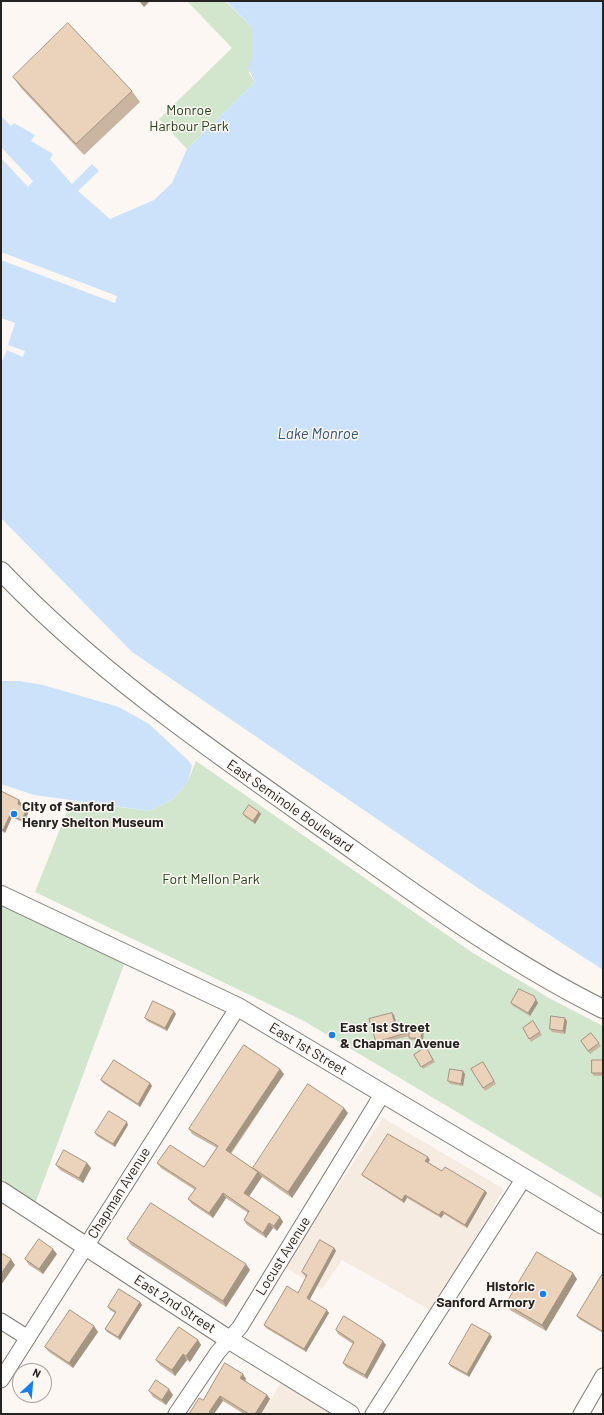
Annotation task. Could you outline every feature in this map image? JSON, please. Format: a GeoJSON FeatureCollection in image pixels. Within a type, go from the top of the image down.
{"type":"FeatureCollection","features":[{"type":"Feature","properties":{"kind":"street","name":"East Seminole Boulevard"},"geometry":{"type":"LineString","coordinates":[[1,571],[53,622],[98,661],[150,705],[202,743],[441,912],[550,981],[603,1009]]}},
{"type":"Feature","properties":{"kind":"street","name":"East 1st Street"},"geometry":{"type":"LineString","coordinates":[[1,895],[238,1007],[603,1224]]}},
{"type":"Feature","properties":{"kind":"street","name":"Chapman Avenue"},"geometry":{"type":"LineString","coordinates":[[1,1380],[238,1007]]}},
{"type":"Feature","properties":{"kind":"street","name":"Locust Avenue"},"geometry":{"type":"LineString","coordinates":[[176,1414],[228,1339],[240,1327],[383,1093]]}},
{"type":"Feature","properties":{"kind":"street"},"geometry":{"type":"LineString","coordinates":[[373,1414],[524,1178]]}},
{"type":"Feature","properties":{"kind":"street","name":"East 2nd Street"},"geometry":{"type":"LineString","coordinates":[[1,1191],[228,1339],[350,1414]]}},
{"type":"Feature","properties":{"kind":"street"},"geometry":{"type":"LineString","coordinates":[[1,1321],[28,1338]]}},
{"type":"Feature","properties":{"kind":"street"},"geometry":{"type":"LineString","coordinates":[[581,1414],[603,1376]]}},
{"type":"Feature","properties":{"kind":"shaded area"},"geometry":{"type":"Polygon","coordinates":[[[383,1118],[504,1189],[432,1311],[342,1260],[322,1289],[284,1267],[383,1118]]]}},
{"type":"Feature","properties":{"kind":"shaded area"},"geometry":{"type":"Polygon","coordinates":[[[282,1381],[337,1414],[262,1414],[282,1381]]]}},
{"type":"Feature","properties":{"kind":"green space","name":"Monroe Harbour Park"},"geometry":{"type":"Polygon","coordinates":[[[187,1],[225,1],[252,27],[252,60],[249,73],[255,82],[187,149],[159,119],[232,48],[187,1]]]}},
{"type":"Feature","properties":{"kind":"green space","name":"Fort Mellon Park"},"geometry":{"type":"Polygon","coordinates":[[[196,761],[473,953],[551,999],[603,1026],[603,1199],[304,1021],[35,892],[71,801],[150,811],[173,799],[188,781],[196,761]]]}},
{"type":"Feature","properties":{"kind":"green space"},"geometry":{"type":"Polygon","coordinates":[[[1,903],[125,962],[35,1204],[1,1182],[1,903]]]}},
{"type":"Feature","properties":{"kind":"water","name":"Lake Monroe"},"geometry":{"type":"Polygon","coordinates":[[[226,1],[603,1],[603,970],[478,888],[132,652],[1,518],[1,116],[11,126],[14,123],[35,135],[31,141],[53,154],[50,159],[72,184],[92,164],[99,171],[78,191],[110,219],[154,200],[172,183],[187,149],[255,82],[248,68],[252,60],[252,27],[226,1]]]}},
{"type":"Feature","properties":{"kind":"water"},"geometry":{"type":"Polygon","coordinates":[[[1,681],[19,681],[43,685],[119,707],[149,724],[189,761],[192,766],[188,781],[173,799],[150,811],[34,795],[1,784],[1,681]]]}},
{"type":"Feature","properties":{"kind":"pier"},"geometry":{"type":"Polygon","coordinates":[[[1,147],[33,181],[28,187],[1,158],[1,147]]]}},
{"type":"Feature","properties":{"kind":"pier"},"geometry":{"type":"Polygon","coordinates":[[[1,252],[117,296],[115,303],[1,260],[1,252]]]}},
{"type":"Feature","properties":{"kind":"pier"},"geometry":{"type":"Polygon","coordinates":[[[1,318],[15,323],[8,345],[25,351],[23,357],[7,350],[1,363],[1,318]]]}},
{"type":"Feature","properties":{"kind":"building"},"geometry":{"type":"Polygon","coordinates":[[[68,23],[132,91],[76,144],[13,77],[68,23]]]}},
{"type":"Feature","properties":{"kind":"building","name":"City of Sanford Henry Shelton Museum"},"geometry":{"type":"Polygon","coordinates":[[[1,791],[19,800],[18,804],[27,808],[22,820],[10,815],[3,830],[1,829],[1,791]]]}},
{"type":"Feature","properties":{"kind":"building"},"geometry":{"type":"Polygon","coordinates":[[[249,805],[259,812],[253,821],[243,814],[249,805]]]}},
{"type":"Feature","properties":{"kind":"building"},"geometry":{"type":"Polygon","coordinates":[[[519,989],[534,996],[536,1000],[528,1013],[511,1003],[519,989]]]}},
{"type":"Feature","properties":{"kind":"building"},"geometry":{"type":"Polygon","coordinates":[[[153,1001],[174,1011],[165,1028],[145,1018],[153,1001]]]}},
{"type":"Feature","properties":{"kind":"building"},"geometry":{"type":"Polygon","coordinates":[[[392,1013],[395,1025],[422,1026],[421,1038],[409,1038],[409,1032],[376,1042],[369,1019],[392,1013]]]}},
{"type":"Feature","properties":{"kind":"building"},"geometry":{"type":"Polygon","coordinates":[[[551,1016],[565,1018],[563,1031],[550,1029],[551,1016]]]}},
{"type":"Feature","properties":{"kind":"building"},"geometry":{"type":"Polygon","coordinates":[[[533,1021],[540,1032],[529,1039],[523,1028],[533,1021]]]}},
{"type":"Feature","properties":{"kind":"building"},"geometry":{"type":"Polygon","coordinates":[[[591,1033],[599,1043],[588,1051],[581,1041],[591,1033]]]}},
{"type":"Feature","properties":{"kind":"building"},"geometry":{"type":"Polygon","coordinates":[[[244,1045],[280,1069],[226,1150],[258,1172],[244,1193],[280,1217],[274,1226],[269,1223],[263,1233],[244,1220],[249,1211],[223,1193],[209,1213],[188,1199],[196,1188],[157,1163],[170,1145],[204,1167],[218,1146],[189,1129],[244,1045]]]}},
{"type":"Feature","properties":{"kind":"building"},"geometry":{"type":"Polygon","coordinates":[[[426,1047],[433,1060],[421,1067],[414,1055],[426,1047]]]}},
{"type":"Feature","properties":{"kind":"building"},"geometry":{"type":"Polygon","coordinates":[[[114,1060],[150,1083],[138,1104],[101,1080],[114,1060]]]}},
{"type":"Feature","properties":{"kind":"building"},"geometry":{"type":"Polygon","coordinates":[[[592,1060],[603,1060],[603,1073],[592,1073],[592,1060]]]}},
{"type":"Feature","properties":{"kind":"building"},"geometry":{"type":"Polygon","coordinates":[[[483,1062],[494,1081],[483,1088],[471,1069],[483,1062]]]}},
{"type":"Feature","properties":{"kind":"building"},"geometry":{"type":"Polygon","coordinates":[[[450,1069],[463,1071],[461,1084],[448,1081],[450,1069]]]}},
{"type":"Feature","properties":{"kind":"building"},"geometry":{"type":"Polygon","coordinates":[[[308,1084],[344,1108],[288,1192],[253,1168],[308,1084]]]}},
{"type":"Feature","properties":{"kind":"building"},"geometry":{"type":"Polygon","coordinates":[[[109,1111],[127,1122],[113,1144],[95,1133],[109,1111]]]}},
{"type":"Feature","properties":{"kind":"building"},"geometry":{"type":"Polygon","coordinates":[[[388,1134],[428,1157],[425,1161],[442,1171],[445,1167],[485,1191],[465,1225],[442,1211],[439,1215],[405,1195],[402,1200],[362,1175],[388,1134]]]}},
{"type":"Feature","properties":{"kind":"building"},"geometry":{"type":"Polygon","coordinates":[[[64,1150],[87,1163],[79,1178],[56,1165],[64,1150]]]}},
{"type":"Feature","properties":{"kind":"building"},"geometry":{"type":"Polygon","coordinates":[[[151,1203],[246,1264],[223,1301],[127,1239],[151,1203]]]}},
{"type":"Feature","properties":{"kind":"building"},"geometry":{"type":"Polygon","coordinates":[[[39,1239],[53,1249],[39,1269],[25,1259],[39,1239]]]}},
{"type":"Feature","properties":{"kind":"building"},"geometry":{"type":"Polygon","coordinates":[[[320,1240],[334,1248],[307,1298],[327,1310],[304,1349],[264,1325],[287,1286],[298,1293],[307,1275],[302,1272],[320,1240]]]}},
{"type":"Feature","properties":{"kind":"building","name":"Historic Sanford Armory"},"geometry":{"type":"Polygon","coordinates":[[[537,1252],[573,1273],[542,1325],[506,1304],[537,1252]]]}},
{"type":"Feature","properties":{"kind":"building"},"geometry":{"type":"Polygon","coordinates":[[[3,1254],[11,1259],[1,1274],[1,1256],[3,1254]]]}},
{"type":"Feature","properties":{"kind":"building"},"geometry":{"type":"Polygon","coordinates":[[[603,1273],[603,1329],[602,1331],[577,1316],[603,1273]]]}},
{"type":"Feature","properties":{"kind":"building"},"geometry":{"type":"Polygon","coordinates":[[[119,1289],[140,1302],[118,1337],[105,1329],[116,1312],[108,1307],[119,1289]]]}},
{"type":"Feature","properties":{"kind":"building"},"geometry":{"type":"Polygon","coordinates":[[[70,1310],[94,1326],[69,1363],[45,1347],[70,1310]]]}},
{"type":"Feature","properties":{"kind":"building"},"geometry":{"type":"Polygon","coordinates":[[[344,1316],[383,1341],[365,1375],[343,1363],[354,1342],[336,1330],[344,1316]]]}},
{"type":"Feature","properties":{"kind":"building"},"geometry":{"type":"Polygon","coordinates":[[[472,1324],[490,1334],[467,1374],[449,1364],[472,1324]]]}},
{"type":"Feature","properties":{"kind":"building"},"geometry":{"type":"Polygon","coordinates":[[[179,1327],[198,1340],[186,1356],[183,1354],[172,1370],[156,1360],[179,1327]]]}},
{"type":"Feature","properties":{"kind":"building"},"geometry":{"type":"Polygon","coordinates":[[[225,1363],[243,1374],[240,1378],[267,1395],[255,1414],[249,1414],[220,1396],[209,1412],[212,1414],[189,1414],[199,1398],[203,1400],[225,1363]]]}},
{"type":"Feature","properties":{"kind":"building"},"geometry":{"type":"Polygon","coordinates":[[[156,1380],[169,1389],[162,1400],[149,1391],[156,1380]]]}},
{"type":"Feature","properties":{"kind":"place","name":"City of Sanford Henry Shelton Museum"},"geometry":{"type":"Point","coordinates":[14,814]}},
{"type":"Feature","properties":{"kind":"place","name":"East 1st Street & Chapman Avenue"},"geometry":{"type":"Point","coordinates":[332,1035]}},
{"type":"Feature","properties":{"kind":"place","name":"Historic Sanford Armory"},"geometry":{"type":"Point","coordinates":[543,1294]}}]}
